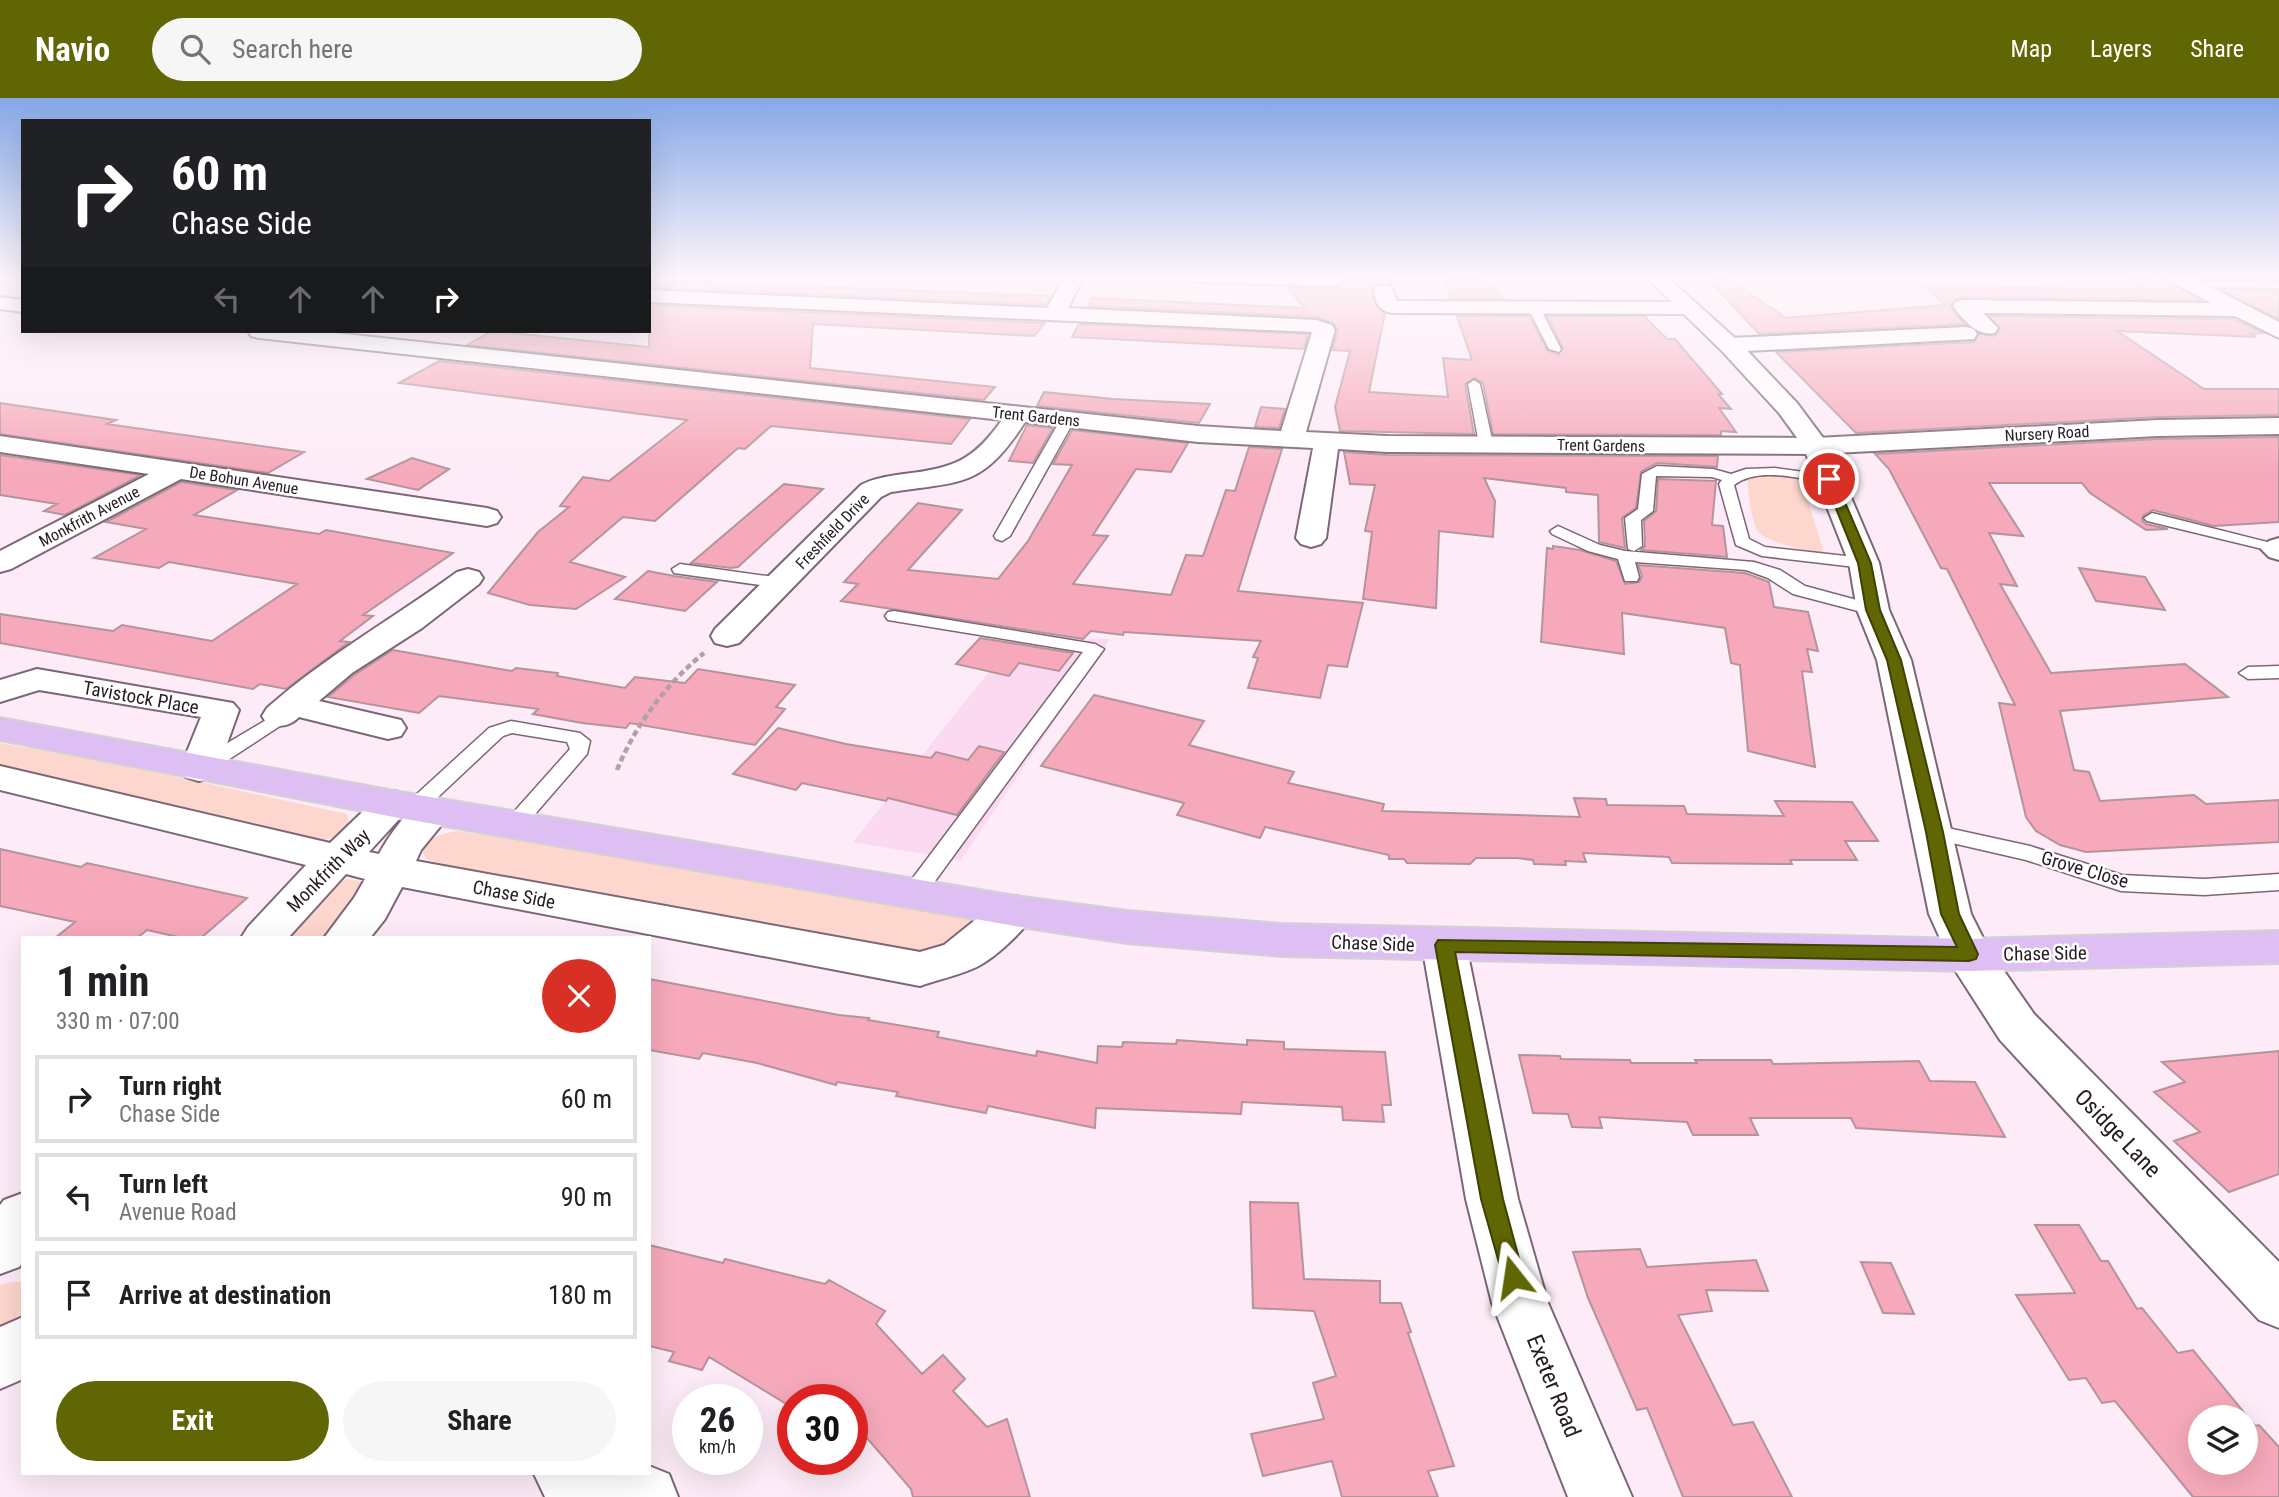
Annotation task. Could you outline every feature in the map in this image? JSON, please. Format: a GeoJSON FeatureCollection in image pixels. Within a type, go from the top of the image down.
{"type":"FeatureCollection","features":[{"type":"Feature","properties":{"kind":"main road","name":"Chase Side"},"geometry":{"type":"LineString","coordinates":[[0,729],[414,808],[515,823],[1015,911],[1127,927],[1280,940],[1444,945],[1969,954],[2279,947]]}},
{"type":"Feature","properties":{"kind":"street","name":"Trent Gardens"},"geometry":{"type":"LineString","coordinates":[[358,341],[1198,434],[1387,444],[1816,446]]}},
{"type":"Feature","properties":{"kind":"street"},"geometry":{"type":"LineString","coordinates":[[422,348],[434,341]]}},
{"type":"Feature","properties":{"kind":"street"},"geometry":{"type":"LineString","coordinates":[[1291,439],[1321,341]]}},
{"type":"Feature","properties":{"kind":"street","name":"Osidge Lane"},"geometry":{"type":"LineString","coordinates":[[1725,341],[1788,408],[1816,446],[1864,563],[1873,610],[1894,660],[1950,914],[1969,954],[2017,1027],[2279,1301]]}},
{"type":"Feature","properties":{"kind":"street"},"geometry":{"type":"LineString","coordinates":[[1729,345],[1795,341]]}},
{"type":"Feature","properties":{"kind":"street","name":"Freshfield Drive"},"geometry":{"type":"LineString","coordinates":[[727,636],[870,491],[888,484],[958,474],[977,466],[991,454],[1018,415]]}},
{"type":"Feature","properties":{"kind":"street","name":"Nursery Road"},"geometry":{"type":"LineString","coordinates":[[1816,446],[2144,429],[2279,426]]}},
{"type":"Feature","properties":{"kind":"street"},"geometry":{"type":"LineString","coordinates":[[1311,538],[1327,440]]}},
{"type":"Feature","properties":{"kind":"street","name":"De Bohun Avenue"},"geometry":{"type":"LineString","coordinates":[[0,444],[487,517]]}},
{"type":"Feature","properties":{"kind":"street","name":"Monkfrith Avenue"},"geometry":{"type":"LineString","coordinates":[[0,563],[177,470]]}},
{"type":"Feature","properties":{"kind":"street"},"geometry":{"type":"LineString","coordinates":[[284,713],[340,666],[411,621],[468,578]]}},
{"type":"Feature","properties":{"kind":"street","name":"Tavistock Place"},"geometry":{"type":"LineString","coordinates":[[0,692],[37,679],[221,710],[199,769]]}},
{"type":"Feature","properties":{"kind":"street"},"geometry":{"type":"LineString","coordinates":[[284,713],[388,728]]}},
{"type":"Feature","properties":{"kind":"street","name":"Chase Side"},"geometry":{"type":"LineString","coordinates":[[0,778],[391,871],[920,969],[959,957],[1015,911]]}},
{"type":"Feature","properties":{"kind":"street","name":"Monkfrith Way"},"geometry":{"type":"LineString","coordinates":[[265,936],[337,859],[414,808]]}},
{"type":"Feature","properties":{"kind":"street","name":"Monkfrith Way"},"geometry":{"type":"LineString","coordinates":[[348,936],[370,908],[391,871],[405,843],[414,808]]}},
{"type":"Feature","properties":{"kind":"street","name":"Exeter Road"},"geometry":{"type":"LineString","coordinates":[[1444,945],[1492,1199],[1520,1303],[1600,1497]]}},
{"type":"Feature","properties":{"kind":"street"},"geometry":{"type":"LineString","coordinates":[[0,1250],[21,1220]]}},
{"type":"Feature","properties":{"kind":"street"},"geometry":{"type":"LineString","coordinates":[[0,1270],[21,1264]]}},
{"type":"Feature","properties":{"kind":"street"},"geometry":{"type":"LineString","coordinates":[[569,1475],[646,1497]]}},
{"type":"Feature","properties":{"kind":"lane"},"geometry":{"type":"LineString","coordinates":[[1551,341],[1555,349]]}},
{"type":"Feature","properties":{"kind":"lane"},"geometry":{"type":"LineString","coordinates":[[1474,384],[1486,444]]}},
{"type":"Feature","properties":{"kind":"lane"},"geometry":{"type":"LineString","coordinates":[[1002,536],[1068,419]]}},
{"type":"Feature","properties":{"kind":"lane"},"geometry":{"type":"LineString","coordinates":[[1631,577],[1633,518],[1645,511],[1649,474],[1657,470],[1713,473],[1731,478],[1764,472],[1829,479]]}},
{"type":"Feature","properties":{"kind":"lane"},"geometry":{"type":"LineString","coordinates":[[1731,478],[1726,484],[1742,542],[1762,551],[1864,563]]}},
{"type":"Feature","properties":{"kind":"lane"},"geometry":{"type":"LineString","coordinates":[[2152,517],[2278,549]]}},
{"type":"Feature","properties":{"kind":"lane"},"geometry":{"type":"LineString","coordinates":[[1558,531],[1594,548],[1748,565],[1774,574],[1799,590],[1873,610]]}},
{"type":"Feature","properties":{"kind":"lane"},"geometry":{"type":"LineString","coordinates":[[680,569],[781,583]]}},
{"type":"Feature","properties":{"kind":"lane"},"geometry":{"type":"LineString","coordinates":[[894,616],[1096,649],[914,893]]}},
{"type":"Feature","properties":{"kind":"lane"},"geometry":{"type":"LineString","coordinates":[[2248,673],[2279,672]]}},
{"type":"Feature","properties":{"kind":"lane"},"geometry":{"type":"LineString","coordinates":[[199,769],[284,713]]}},
{"type":"Feature","properties":{"kind":"lane"},"geometry":{"type":"LineString","coordinates":[[414,808],[496,732],[511,727],[573,737],[580,741],[580,750],[515,823]]}},
{"type":"Feature","properties":{"kind":"lane","name":"Grove Close"},"geometry":{"type":"LineString","coordinates":[[1934,832],[2030,853],[2121,883],[2204,887],[2279,882]]}},
{"type":"Feature","properties":{"kind":"path"},"geometry":{"type":"LineString","coordinates":[[617,770],[637,728],[665,693],[699,657],[727,636]]}},
{"type":"Feature","properties":{"kind":"shaded area"},"geometry":{"type":"Polygon","coordinates":[[[1772,474],[1801,478],[1824,553],[1769,539],[1757,530],[1747,480],[1755,475],[1772,474]]]}},
{"type":"Feature","properties":{"kind":"shaded area"},"geometry":{"type":"Polygon","coordinates":[[[1023,629],[1087,639],[1110,639],[961,860],[853,842],[1023,629]]]}},
{"type":"Feature","properties":{"kind":"shaded area"},"geometry":{"type":"Polygon","coordinates":[[[0,743],[127,766],[347,814],[349,826],[339,835],[324,840],[0,769],[0,743]]]}},
{"type":"Feature","properties":{"kind":"shaded area"},"geometry":{"type":"Polygon","coordinates":[[[457,831],[775,881],[974,918],[961,942],[939,952],[920,954],[565,891],[427,860],[422,851],[428,842],[457,831]]]}},
{"type":"Feature","properties":{"kind":"shaded area"},"geometry":{"type":"Polygon","coordinates":[[[348,879],[360,881],[362,887],[329,936],[278,936],[335,883],[348,879]]]}},
{"type":"Feature","properties":{"kind":"shaded area"},"geometry":{"type":"Polygon","coordinates":[[[21,1282],[21,1323],[0,1339],[0,1285],[21,1282]]]}},
{"type":"Feature","properties":{"kind":"building"},"geometry":{"type":"Polygon","coordinates":[[[474,341],[593,341],[649,347],[649,341],[812,341],[810,368],[995,387],[984,400],[467,345],[474,341]]]}},
{"type":"Feature","properties":{"kind":"building"},"geometry":{"type":"Polygon","coordinates":[[[1155,341],[1306,341],[1304,349],[1155,341]]]}},
{"type":"Feature","properties":{"kind":"building"},"geometry":{"type":"Polygon","coordinates":[[[1335,341],[1379,341],[1369,392],[1448,397],[1443,358],[1472,360],[1466,341],[1542,341],[1547,350],[1558,355],[1563,348],[1560,341],[1677,341],[1722,394],[1718,394],[1731,409],[1719,408],[1736,432],[1721,431],[1721,435],[1493,434],[1483,383],[1475,378],[1465,384],[1474,434],[1340,431],[1335,407],[1350,351],[1332,350],[1335,341]]]}},
{"type":"Feature","properties":{"kind":"building"},"geometry":{"type":"Polygon","coordinates":[[[2132,341],[2204,389],[2279,389],[2279,415],[2158,417],[1856,433],[1776,352],[1974,342],[2132,341]]]}},
{"type":"Feature","properties":{"kind":"building"},"geometry":{"type":"Polygon","coordinates":[[[439,361],[970,419],[951,444],[771,426],[745,449],[738,448],[655,521],[623,517],[570,562],[625,577],[576,609],[530,605],[488,593],[538,532],[569,507],[560,506],[583,477],[609,481],[687,420],[399,383],[439,361]]]}},
{"type":"Feature","properties":{"kind":"building"},"geometry":{"type":"Polygon","coordinates":[[[1044,392],[1210,404],[1199,423],[1037,406],[1044,392]]]}},
{"type":"Feature","properties":{"kind":"building"},"geometry":{"type":"Polygon","coordinates":[[[0,403],[116,420],[107,424],[304,452],[268,473],[0,434],[0,403]]]}},
{"type":"Feature","properties":{"kind":"building"},"geometry":{"type":"Polygon","coordinates":[[[1261,407],[1285,409],[1279,428],[1255,427],[1261,407]]]}},
{"type":"Feature","properties":{"kind":"building"},"geometry":{"type":"Polygon","coordinates":[[[1027,425],[1053,428],[1033,463],[1009,461],[1027,425]]]}},
{"type":"Feature","properties":{"kind":"building"},"geometry":{"type":"Polygon","coordinates":[[[1072,430],[1188,443],[1171,472],[1136,469],[1093,535],[1108,536],[1073,584],[1171,595],[1186,555],[1203,556],[1226,490],[1235,491],[1249,447],[1282,449],[1238,591],[1363,603],[1347,667],[1328,665],[1320,698],[1248,688],[1258,658],[1253,657],[1261,641],[1124,632],[1123,635],[1091,631],[1083,639],[841,601],[858,584],[844,582],[918,503],[962,510],[908,570],[998,579],[1028,541],[1072,465],[1053,464],[1072,430]]]}},
{"type":"Feature","properties":{"kind":"building"},"geometry":{"type":"Polygon","coordinates":[[[2279,437],[2279,522],[2214,526],[2153,510],[2143,516],[2142,520],[2146,524],[2168,529],[2146,530],[2090,493],[2082,483],[1989,483],[2023,536],[1989,533],[2017,586],[2000,584],[2051,673],[2185,664],[2228,697],[2060,711],[2074,770],[2089,772],[2100,801],[2194,795],[2206,804],[2279,800],[2279,842],[2086,852],[2060,845],[2036,831],[2026,817],[1999,703],[2015,705],[1947,569],[1941,568],[1889,469],[1875,454],[2158,439],[2279,437]]]}},
{"type":"Feature","properties":{"kind":"building"},"geometry":{"type":"Polygon","coordinates":[[[1344,452],[1387,455],[1718,456],[1717,467],[1657,463],[1641,472],[1636,508],[1622,518],[1625,548],[1599,542],[1598,495],[1566,492],[1566,488],[1484,478],[1495,501],[1493,537],[1439,531],[1436,608],[1363,599],[1372,532],[1365,531],[1375,485],[1350,484],[1344,452]]]}},
{"type":"Feature","properties":{"kind":"building"},"geometry":{"type":"Polygon","coordinates":[[[0,455],[141,475],[65,515],[44,511],[57,504],[0,495],[0,455]]]}},
{"type":"Feature","properties":{"kind":"building"},"geometry":{"type":"Polygon","coordinates":[[[412,458],[449,469],[418,490],[367,479],[412,458]]]}},
{"type":"Feature","properties":{"kind":"building"},"geometry":{"type":"Polygon","coordinates":[[[1658,479],[1716,481],[1712,525],[1723,526],[1727,557],[1641,550],[1645,546],[1644,521],[1656,511],[1658,479]]]}},
{"type":"Feature","properties":{"kind":"building"},"geometry":{"type":"Polygon","coordinates":[[[181,482],[237,490],[194,515],[319,534],[326,530],[453,553],[363,615],[373,616],[340,641],[349,642],[286,689],[260,684],[253,689],[0,643],[0,614],[113,631],[122,625],[212,641],[297,584],[169,562],[159,568],[94,558],[146,529],[106,522],[181,482]]]}},
{"type":"Feature","properties":{"kind":"building"},"geometry":{"type":"Polygon","coordinates":[[[784,484],[823,489],[738,567],[691,563],[784,484]]]}},
{"type":"Feature","properties":{"kind":"building"},"geometry":{"type":"Polygon","coordinates":[[[1553,546],[1580,550],[1616,561],[1625,584],[1639,582],[1642,576],[1638,565],[1745,573],[1769,582],[1774,607],[1808,612],[1818,651],[1807,649],[1812,672],[1802,671],[1815,767],[1748,751],[1740,665],[1731,663],[1725,628],[1622,613],[1624,654],[1541,642],[1547,548],[1553,549],[1553,546]]]}},
{"type":"Feature","properties":{"kind":"building"},"geometry":{"type":"Polygon","coordinates":[[[2079,568],[2145,577],[2165,610],[2096,601],[2079,568]]]}},
{"type":"Feature","properties":{"kind":"building"},"geometry":{"type":"Polygon","coordinates":[[[648,571],[717,582],[685,611],[615,599],[648,571]]]}},
{"type":"Feature","properties":{"kind":"building"},"geometry":{"type":"Polygon","coordinates":[[[980,638],[1073,653],[1059,671],[1019,663],[1009,676],[956,664],[980,638]]]}},
{"type":"Feature","properties":{"kind":"building"},"geometry":{"type":"Polygon","coordinates":[[[393,650],[512,671],[516,668],[558,673],[557,676],[625,688],[635,677],[685,683],[698,669],[795,685],[776,707],[785,709],[755,745],[630,723],[626,728],[582,723],[533,714],[538,709],[439,696],[419,713],[328,697],[354,675],[393,650]]]}},
{"type":"Feature","properties":{"kind":"building"},"geometry":{"type":"Polygon","coordinates":[[[1094,695],[1204,721],[1189,745],[1294,772],[1288,783],[1384,804],[1382,811],[1580,817],[1574,798],[1606,799],[1607,805],[1684,806],[1687,814],[1784,816],[1775,801],[1852,802],[1878,841],[1845,841],[1857,860],[1790,860],[1792,864],[1672,863],[1669,857],[1583,853],[1586,862],[1565,861],[1566,865],[1534,864],[1533,860],[1517,858],[1476,858],[1470,864],[1407,863],[1404,859],[1389,859],[1389,855],[1265,827],[1260,838],[1177,815],[1184,803],[1041,766],[1094,695]]]}},
{"type":"Feature","properties":{"kind":"building"},"geometry":{"type":"Polygon","coordinates":[[[778,728],[846,744],[931,758],[936,752],[968,760],[979,746],[1004,752],[957,815],[888,798],[886,801],[802,783],[796,790],[733,774],[778,728]]]}},
{"type":"Feature","properties":{"kind":"building"},"geometry":{"type":"Polygon","coordinates":[[[0,849],[81,867],[87,863],[247,898],[203,936],[174,936],[147,930],[140,936],[58,936],[75,922],[0,906],[0,849]]]}},
{"type":"Feature","properties":{"kind":"building"},"geometry":{"type":"Polygon","coordinates":[[[651,979],[839,1015],[869,1018],[868,1020],[939,1032],[937,1037],[1036,1056],[1037,1051],[1097,1063],[1098,1046],[1122,1047],[1123,1042],[1176,1044],[1177,1040],[1247,1045],[1247,1040],[1284,1042],[1284,1049],[1385,1052],[1391,1105],[1382,1105],[1384,1122],[1343,1120],[1342,1107],[1242,1102],[1241,1114],[1096,1108],[1095,1128],[988,1106],[986,1113],[896,1096],[898,1092],[837,1082],[836,1085],[757,1063],[703,1053],[699,1059],[651,1050],[651,979]]]}},
{"type":"Feature","properties":{"kind":"building"},"geometry":{"type":"Polygon","coordinates":[[[2279,1051],[2279,1174],[2229,1192],[2174,1141],[2200,1132],[2154,1092],[2185,1082],[2162,1062],[2279,1051]]]}},
{"type":"Feature","properties":{"kind":"building"},"geometry":{"type":"Polygon","coordinates":[[[1519,1055],[1560,1056],[1561,1059],[1630,1060],[1631,1063],[1697,1063],[1695,1060],[1771,1060],[1773,1064],[1919,1061],[1930,1081],[1975,1082],[2005,1137],[1856,1128],[1851,1118],[1750,1118],[1758,1135],[1693,1135],[1687,1122],[1599,1117],[1602,1128],[1572,1127],[1568,1114],[1533,1113],[1519,1055]]]}},
{"type":"Feature","properties":{"kind":"building"},"geometry":{"type":"Polygon","coordinates":[[[1250,1202],[1298,1203],[1304,1279],[1380,1281],[1380,1303],[1401,1303],[1411,1332],[1408,1333],[1454,1466],[1428,1471],[1438,1497],[1342,1497],[1332,1461],[1263,1476],[1251,1434],[1324,1419],[1313,1383],[1336,1376],[1314,1311],[1253,1308],[1250,1202]]]}},
{"type":"Feature","properties":{"kind":"building"},"geometry":{"type":"Polygon","coordinates":[[[2035,1225],[2079,1225],[2101,1261],[2108,1261],[2137,1309],[2142,1308],[2178,1353],[2193,1350],[2238,1405],[2188,1405],[2188,1475],[2258,1475],[2259,1425],[2279,1447],[2279,1497],[2193,1497],[2115,1401],[2102,1403],[2086,1378],[2069,1380],[2016,1295],[2075,1293],[2035,1225]]]}},
{"type":"Feature","properties":{"kind":"building"},"geometry":{"type":"Polygon","coordinates":[[[651,1245],[723,1263],[725,1259],[825,1284],[829,1280],[885,1311],[876,1324],[922,1374],[943,1355],[965,1379],[953,1391],[987,1427],[1007,1419],[1030,1497],[913,1497],[911,1489],[868,1439],[868,1384],[777,1384],[777,1398],[763,1390],[763,1384],[753,1384],[709,1357],[702,1370],[669,1361],[674,1352],[651,1346],[651,1245]]]}},
{"type":"Feature","properties":{"kind":"building"},"geometry":{"type":"Polygon","coordinates":[[[1640,1249],[1647,1267],[1756,1260],[1768,1291],[1706,1290],[1712,1311],[1678,1315],[1733,1425],[1753,1422],[1792,1497],[1683,1497],[1647,1408],[1637,1410],[1588,1298],[1573,1252],[1640,1249]]]}},
{"type":"Feature","properties":{"kind":"building"},"geometry":{"type":"Polygon","coordinates":[[[1861,1262],[1891,1263],[1914,1314],[1883,1313],[1861,1262]]]}},
{"type":"Feature","properties":{"kind":"route"},"geometry":{"type":"LineString","coordinates":[[1513,1277],[1492,1199],[1444,945],[1969,954],[1950,914],[1894,660],[1873,610],[1864,563],[1829,479]]}}]}
